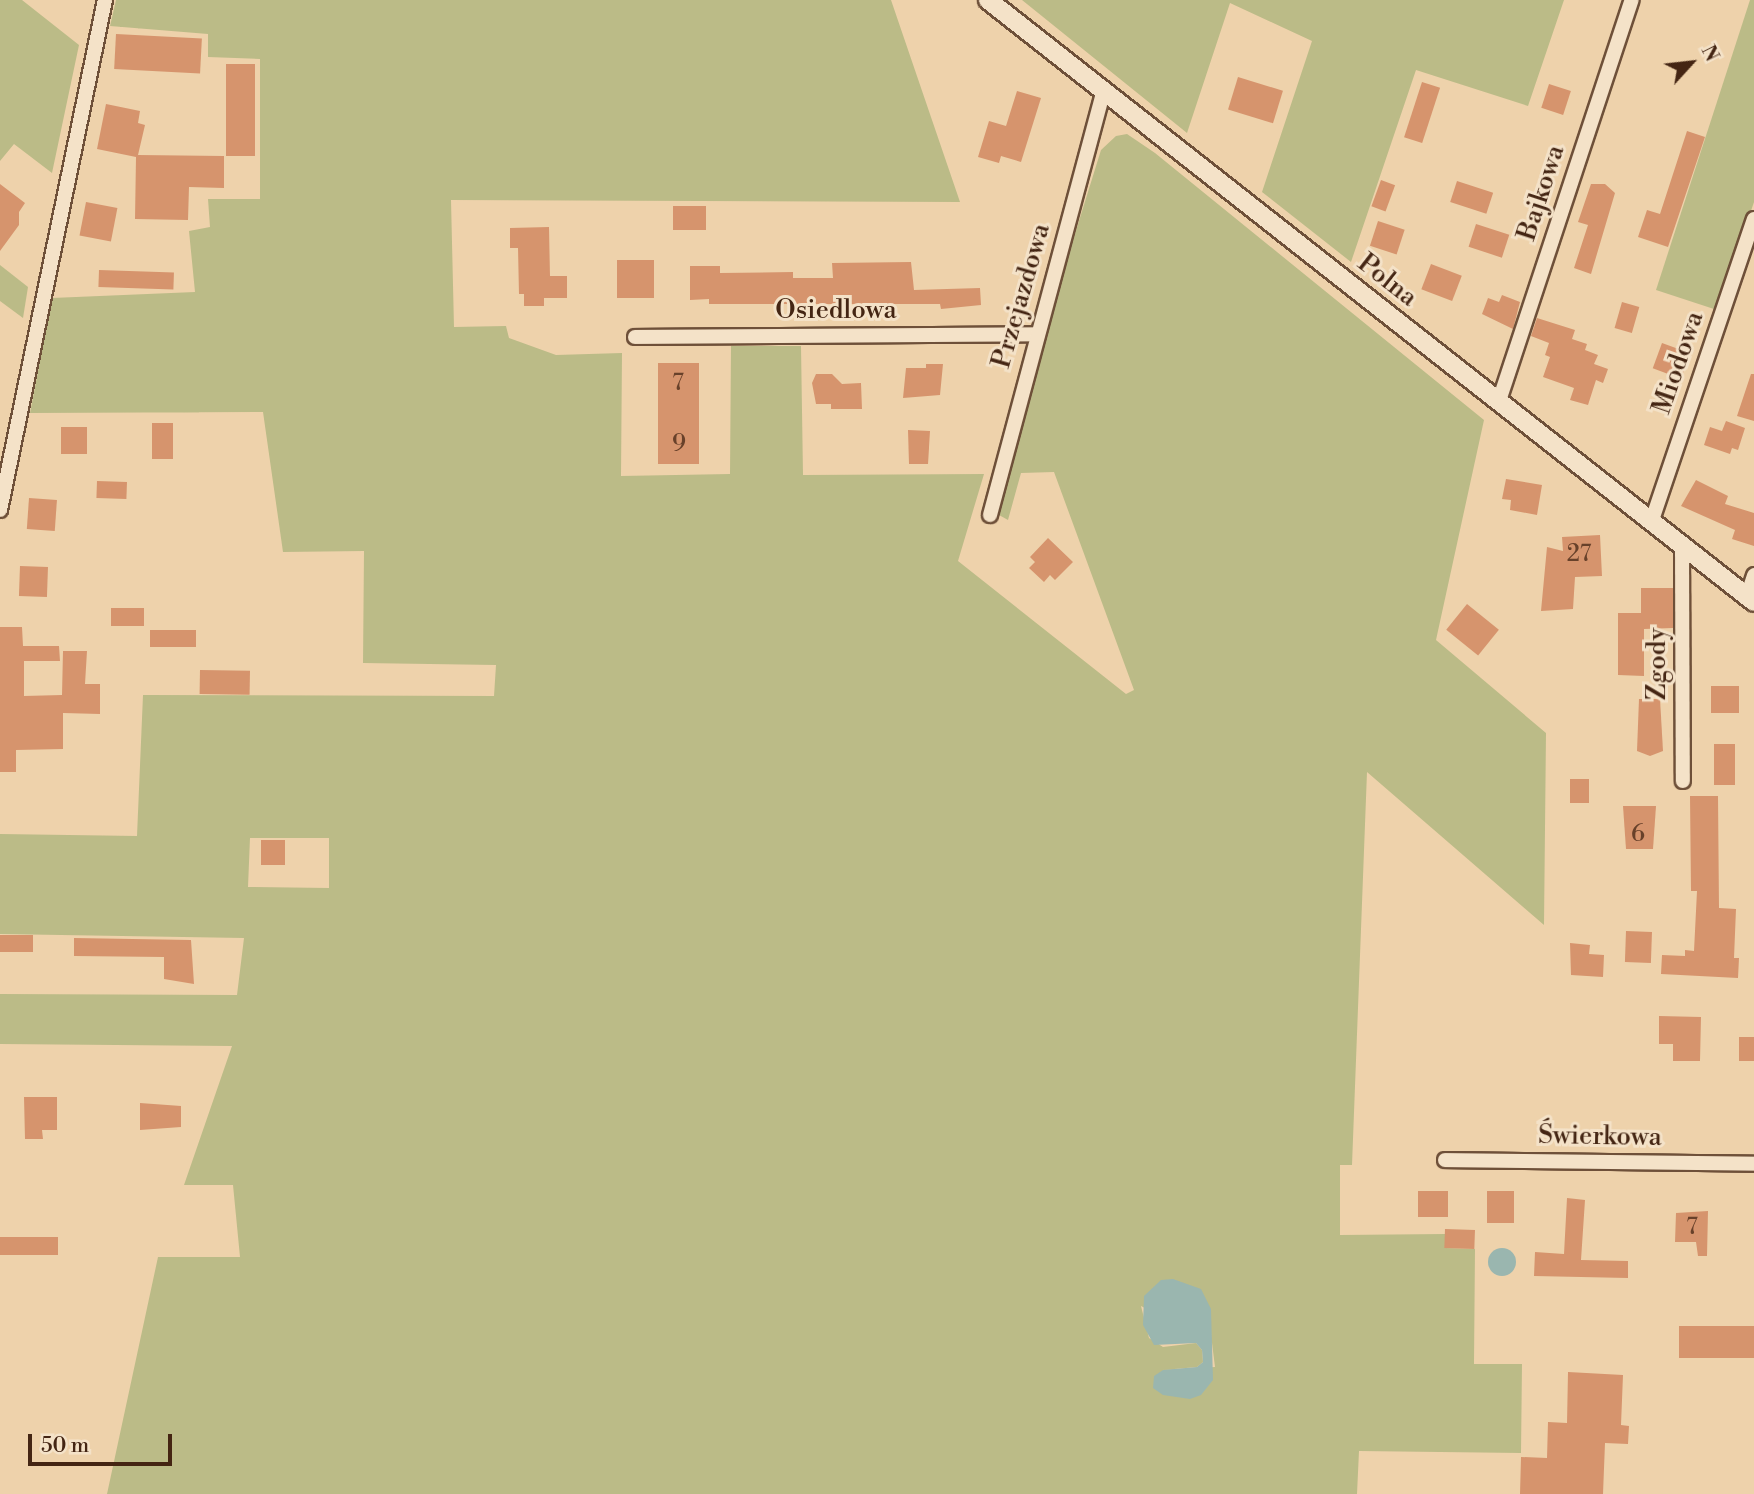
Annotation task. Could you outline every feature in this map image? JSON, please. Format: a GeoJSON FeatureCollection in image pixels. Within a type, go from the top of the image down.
{"type":"FeatureCollection","features":[{"type":"Feature","properties":{"kind":"street"},"geometry":{"type":"LineString","coordinates":[[0,510],[105,0]]}},
{"type":"Feature","properties":{"kind":"street","name":"Polna"},"geometry":{"type":"LineString","coordinates":[[988,0],[1750,600]]}},
{"type":"Feature","properties":{"kind":"street","name":"Bajkowa"},"geometry":{"type":"LineString","coordinates":[[1499,401],[1632,0]]}},
{"type":"Feature","properties":{"kind":"street","name":"Przejazdowa"},"geometry":{"type":"LineString","coordinates":[[990,515],[1103,92]]}},
{"type":"Feature","properties":{"kind":"street","name":"Miodowa"},"geometry":{"type":"LineString","coordinates":[[1651,523],[1754,219]]}},
{"type":"Feature","properties":{"kind":"street","name":"Osiedlowa"},"geometry":{"type":"LineString","coordinates":[[635,337],[1037,334]]}},
{"type":"Feature","properties":{"kind":"street","name":"Zgody"},"geometry":{"type":"LineString","coordinates":[[1682,547],[1683,781]]}},
{"type":"Feature","properties":{"kind":"street"},"geometry":{"type":"LineString","coordinates":[[1750,600],[1754,575]]}},
{"type":"Feature","properties":{"kind":"street","name":"Świerkowa"},"geometry":{"type":"LineString","coordinates":[[1445,1160],[1754,1164]]}},
{"type":"Feature","properties":{"kind":"green space"},"geometry":{"type":"Polygon","coordinates":[[[0,0],[22,0],[79,45],[52,173],[14,144],[0,161],[0,0]]]}},
{"type":"Feature","properties":{"kind":"green space"},"geometry":{"type":"Polygon","coordinates":[[[116,0],[891,0],[960,202],[451,200],[454,327],[506,326],[509,338],[556,355],[622,353],[621,476],[730,474],[731,346],[801,346],[803,475],[984,474],[958,561],[1126,694],[1134,690],[1054,472],[1021,473],[1008,520],[999,515],[1025,395],[1101,150],[1116,136],[1127,134],[1155,153],[1484,420],[1436,640],[1546,733],[1544,925],[1367,772],[1352,1165],[1340,1165],[1340,1235],[1445,1234],[1446,1248],[1475,1249],[1474,1364],[1522,1364],[1521,1453],[1359,1451],[1357,1494],[107,1494],[158,1257],[240,1257],[233,1185],[184,1185],[232,1046],[0,1044],[0,994],[237,995],[244,938],[0,934],[0,834],[137,836],[143,695],[494,696],[496,665],[363,663],[364,551],[283,552],[263,412],[30,413],[52,298],[195,292],[189,231],[210,227],[208,199],[260,199],[260,59],[208,57],[208,34],[110,26],[116,0]],[[250,838],[248,887],[329,888],[329,838],[250,838]],[[1141,1306],[1149,1338],[1163,1347],[1196,1343],[1202,1350],[1203,1362],[1197,1367],[1163,1370],[1215,1367],[1212,1343],[1141,1306]]]}},
{"type":"Feature","properties":{"kind":"green space"},"geometry":{"type":"Polygon","coordinates":[[[1022,0],[1564,0],[1528,106],[1416,70],[1351,262],[1262,192],[1312,41],[1230,3],[1187,133],[1022,0]]]}},
{"type":"Feature","properties":{"kind":"green space"},"geometry":{"type":"Polygon","coordinates":[[[1750,0],[1754,0],[1754,202],[1717,310],[1656,290],[1750,0]]]}},
{"type":"Feature","properties":{"kind":"green space"},"geometry":{"type":"Polygon","coordinates":[[[0,265],[28,287],[23,318],[0,301],[0,265]]]}},
{"type":"Feature","properties":{"kind":"water"},"geometry":{"type":"Polygon","coordinates":[[[1502,1248],[1512,1252],[1516,1262],[1512,1272],[1502,1276],[1492,1272],[1488,1262],[1492,1252],[1502,1248]]]}},
{"type":"Feature","properties":{"kind":"water"},"geometry":{"type":"Polygon","coordinates":[[[1173,1279],[1201,1289],[1211,1309],[1213,1380],[1201,1395],[1190,1399],[1163,1395],[1153,1388],[1154,1376],[1163,1370],[1197,1367],[1203,1362],[1202,1350],[1196,1343],[1154,1345],[1143,1325],[1144,1296],[1161,1280],[1173,1279]]]}},
{"type":"Feature","properties":{"kind":"building"},"geometry":{"type":"Polygon","coordinates":[[[116,34],[202,39],[200,73],[114,69],[116,34]]]}},
{"type":"Feature","properties":{"kind":"building"},"geometry":{"type":"Polygon","coordinates":[[[226,64],[255,64],[255,156],[226,156],[226,64]]]}},
{"type":"Feature","properties":{"kind":"building"},"geometry":{"type":"Polygon","coordinates":[[[1238,77],[1283,91],[1273,123],[1228,110],[1238,77]]]}},
{"type":"Feature","properties":{"kind":"building"},"geometry":{"type":"Polygon","coordinates":[[[1422,82],[1440,88],[1422,143],[1404,137],[1422,82]]]}},
{"type":"Feature","properties":{"kind":"building"},"geometry":{"type":"Polygon","coordinates":[[[1549,84],[1571,91],[1563,115],[1541,108],[1549,84]]]}},
{"type":"Feature","properties":{"kind":"building"},"geometry":{"type":"Polygon","coordinates":[[[1017,91],[1041,98],[1021,162],[1001,156],[999,163],[978,157],[989,121],[1006,126],[1017,91]]]}},
{"type":"Feature","properties":{"kind":"building"},"geometry":{"type":"Polygon","coordinates":[[[106,104],[140,111],[138,123],[145,125],[138,155],[224,156],[224,188],[189,187],[188,220],[135,219],[136,157],[97,149],[106,104]]]}},
{"type":"Feature","properties":{"kind":"building"},"geometry":{"type":"Polygon","coordinates":[[[1687,131],[1705,137],[1668,247],[1638,237],[1647,210],[1660,214],[1687,131]]]}},
{"type":"Feature","properties":{"kind":"building"},"geometry":{"type":"Polygon","coordinates":[[[1381,180],[1395,185],[1386,211],[1371,206],[1381,180]]]}},
{"type":"Feature","properties":{"kind":"building"},"geometry":{"type":"Polygon","coordinates":[[[1457,181],[1493,193],[1486,214],[1450,202],[1457,181]]]}},
{"type":"Feature","properties":{"kind":"building"},"geometry":{"type":"Polygon","coordinates":[[[0,184],[25,203],[19,212],[19,225],[0,251],[0,184]]]}},
{"type":"Feature","properties":{"kind":"building"},"geometry":{"type":"Polygon","coordinates":[[[1591,184],[1605,184],[1615,193],[1591,274],[1574,268],[1588,225],[1578,222],[1591,184]]]}},
{"type":"Feature","properties":{"kind":"building"},"geometry":{"type":"Polygon","coordinates":[[[86,202],[117,208],[111,241],[80,235],[86,202]]]}},
{"type":"Feature","properties":{"kind":"building"},"geometry":{"type":"Polygon","coordinates":[[[673,206],[706,206],[706,230],[673,230],[673,206]]]}},
{"type":"Feature","properties":{"kind":"building"},"geometry":{"type":"Polygon","coordinates":[[[1378,221],[1405,230],[1397,254],[1370,246],[1378,221]]]}},
{"type":"Feature","properties":{"kind":"building"},"geometry":{"type":"Polygon","coordinates":[[[1476,224],[1509,235],[1502,258],[1469,247],[1476,224]]]}},
{"type":"Feature","properties":{"kind":"building"},"geometry":{"type":"Polygon","coordinates":[[[549,227],[550,276],[567,276],[567,298],[544,298],[544,306],[524,306],[524,294],[519,294],[518,248],[510,248],[510,228],[549,227]]]}},
{"type":"Feature","properties":{"kind":"building"},"geometry":{"type":"Polygon","coordinates":[[[617,260],[654,260],[654,298],[617,298],[617,260]]]}},
{"type":"Feature","properties":{"kind":"building"},"geometry":{"type":"Polygon","coordinates":[[[911,262],[914,290],[980,288],[981,305],[941,309],[940,304],[709,304],[709,299],[690,300],[690,266],[720,266],[720,273],[793,272],[793,278],[833,278],[832,263],[911,262]]]}},
{"type":"Feature","properties":{"kind":"building"},"geometry":{"type":"Polygon","coordinates":[[[1431,264],[1462,276],[1452,301],[1421,289],[1431,264]]]}},
{"type":"Feature","properties":{"kind":"building"},"geometry":{"type":"Polygon","coordinates":[[[99,270],[174,273],[173,290],[98,287],[99,270]]]}},
{"type":"Feature","properties":{"kind":"building"},"geometry":{"type":"Polygon","coordinates":[[[1502,295],[1520,302],[1513,329],[1482,314],[1488,298],[1499,302],[1502,295]]]}},
{"type":"Feature","properties":{"kind":"building"},"geometry":{"type":"Polygon","coordinates":[[[1622,302],[1639,307],[1632,333],[1615,328],[1622,302]]]}},
{"type":"Feature","properties":{"kind":"building"},"geometry":{"type":"Polygon","coordinates":[[[1537,318],[1575,330],[1572,339],[1587,344],[1585,350],[1598,355],[1594,364],[1608,369],[1603,383],[1596,380],[1588,405],[1570,400],[1574,388],[1543,377],[1550,357],[1545,355],[1549,343],[1531,336],[1537,318]]]}},
{"type":"Feature","properties":{"kind":"building"},"geometry":{"type":"Polygon","coordinates":[[[1662,343],[1690,353],[1681,379],[1653,368],[1662,343]]]}},
{"type":"Feature","properties":{"kind":"building"},"geometry":{"type":"Polygon","coordinates":[[[658,363],[699,363],[699,464],[658,464],[658,363]]]}},
{"type":"Feature","properties":{"kind":"building"},"geometry":{"type":"Polygon","coordinates":[[[926,364],[943,364],[940,395],[903,398],[906,368],[926,368],[926,364]]]}},
{"type":"Feature","properties":{"kind":"building"},"geometry":{"type":"Polygon","coordinates":[[[816,374],[832,374],[842,384],[861,383],[862,409],[831,409],[831,404],[816,404],[812,383],[816,374]]]}},
{"type":"Feature","properties":{"kind":"building"},"geometry":{"type":"Polygon","coordinates":[[[1751,374],[1754,374],[1754,421],[1737,416],[1751,374]]]}},
{"type":"Feature","properties":{"kind":"building"},"geometry":{"type":"Polygon","coordinates":[[[1726,421],[1745,428],[1738,450],[1732,448],[1730,454],[1704,445],[1710,427],[1722,431],[1726,421]]]}},
{"type":"Feature","properties":{"kind":"building"},"geometry":{"type":"Polygon","coordinates":[[[152,423],[173,423],[173,459],[152,459],[152,423]]]}},
{"type":"Feature","properties":{"kind":"building"},"geometry":{"type":"Polygon","coordinates":[[[61,427],[87,427],[87,454],[61,454],[61,427]]]}},
{"type":"Feature","properties":{"kind":"building"},"geometry":{"type":"Polygon","coordinates":[[[908,430],[930,431],[928,464],[909,464],[908,430]]]}},
{"type":"Feature","properties":{"kind":"building"},"geometry":{"type":"Polygon","coordinates":[[[1506,479],[1542,485],[1537,515],[1510,510],[1511,500],[1502,499],[1506,479]]]}},
{"type":"Feature","properties":{"kind":"building"},"geometry":{"type":"Polygon","coordinates":[[[1696,480],[1728,496],[1725,504],[1754,513],[1754,546],[1732,539],[1735,530],[1681,506],[1696,480]]]}},
{"type":"Feature","properties":{"kind":"building"},"geometry":{"type":"Polygon","coordinates":[[[97,481],[127,482],[126,499],[96,498],[97,481]]]}},
{"type":"Feature","properties":{"kind":"building"},"geometry":{"type":"Polygon","coordinates":[[[29,498],[57,500],[55,531],[27,529],[29,498]]]}},
{"type":"Feature","properties":{"kind":"building"},"geometry":{"type":"Polygon","coordinates":[[[1600,535],[1602,576],[1575,577],[1573,609],[1541,611],[1547,547],[1563,551],[1562,537],[1600,535]]]}},
{"type":"Feature","properties":{"kind":"building"},"geometry":{"type":"Polygon","coordinates":[[[1048,538],[1073,562],[1055,580],[1050,575],[1044,582],[1029,568],[1035,562],[1030,557],[1048,538]]]}},
{"type":"Feature","properties":{"kind":"building"},"geometry":{"type":"Polygon","coordinates":[[[20,566],[48,567],[47,597],[19,596],[20,566]]]}},
{"type":"Feature","properties":{"kind":"building"},"geometry":{"type":"Polygon","coordinates":[[[1641,588],[1673,588],[1673,628],[1644,629],[1644,676],[1618,675],[1618,613],[1641,613],[1641,588]]]}},
{"type":"Feature","properties":{"kind":"building"},"geometry":{"type":"Polygon","coordinates":[[[1467,604],[1499,630],[1478,655],[1446,630],[1467,604]]]}},
{"type":"Feature","properties":{"kind":"building"},"geometry":{"type":"Polygon","coordinates":[[[111,608],[144,608],[144,626],[111,626],[111,608]]]}},
{"type":"Feature","properties":{"kind":"building"},"geometry":{"type":"Polygon","coordinates":[[[0,627],[22,627],[23,646],[59,646],[60,661],[24,661],[24,696],[62,695],[63,651],[87,651],[85,684],[100,684],[100,714],[63,713],[63,749],[16,750],[16,772],[0,772],[0,627]]]}},
{"type":"Feature","properties":{"kind":"building"},"geometry":{"type":"Polygon","coordinates":[[[150,630],[196,630],[196,647],[150,647],[150,630]]]}},
{"type":"Feature","properties":{"kind":"building"},"geometry":{"type":"Polygon","coordinates":[[[200,670],[250,671],[250,695],[200,694],[200,670]]]}},
{"type":"Feature","properties":{"kind":"building"},"geometry":{"type":"Polygon","coordinates":[[[1711,686],[1739,686],[1739,713],[1711,713],[1711,686]]]}},
{"type":"Feature","properties":{"kind":"building"},"geometry":{"type":"Polygon","coordinates":[[[1639,699],[1660,699],[1663,751],[1650,756],[1637,751],[1639,699]]]}},
{"type":"Feature","properties":{"kind":"building"},"geometry":{"type":"Polygon","coordinates":[[[1714,744],[1735,744],[1735,785],[1714,785],[1714,744]]]}},
{"type":"Feature","properties":{"kind":"building"},"geometry":{"type":"Polygon","coordinates":[[[1570,779],[1589,779],[1589,803],[1570,803],[1570,779]]]}},
{"type":"Feature","properties":{"kind":"building"},"geometry":{"type":"Polygon","coordinates":[[[1690,796],[1718,796],[1719,908],[1736,909],[1734,958],[1739,958],[1738,978],[1661,974],[1662,955],[1685,956],[1685,950],[1694,951],[1697,891],[1691,891],[1690,796]]]}},
{"type":"Feature","properties":{"kind":"building"},"geometry":{"type":"Polygon","coordinates":[[[1623,806],[1656,806],[1653,849],[1626,849],[1623,806]]]}},
{"type":"Feature","properties":{"kind":"building"},"geometry":{"type":"Polygon","coordinates":[[[261,840],[285,840],[285,865],[261,865],[261,840]]]}},
{"type":"Feature","properties":{"kind":"building"},"geometry":{"type":"Polygon","coordinates":[[[1626,931],[1652,932],[1651,963],[1625,962],[1626,931]]]}},
{"type":"Feature","properties":{"kind":"building"},"geometry":{"type":"Polygon","coordinates":[[[0,935],[33,935],[33,952],[0,952],[0,935]]]}},
{"type":"Feature","properties":{"kind":"building"},"geometry":{"type":"Polygon","coordinates":[[[74,938],[191,940],[194,984],[164,979],[164,957],[74,956],[74,938]]]}},
{"type":"Feature","properties":{"kind":"building"},"geometry":{"type":"Polygon","coordinates":[[[1570,943],[1590,945],[1589,954],[1604,955],[1603,977],[1571,975],[1570,943]]]}},
{"type":"Feature","properties":{"kind":"building"},"geometry":{"type":"Polygon","coordinates":[[[1659,1016],[1701,1017],[1700,1061],[1673,1061],[1673,1044],[1659,1044],[1659,1016]]]}},
{"type":"Feature","properties":{"kind":"building"},"geometry":{"type":"Polygon","coordinates":[[[1739,1037],[1754,1037],[1754,1061],[1739,1061],[1739,1037]]]}},
{"type":"Feature","properties":{"kind":"building"},"geometry":{"type":"Polygon","coordinates":[[[24,1097],[57,1097],[57,1130],[42,1130],[43,1139],[25,1139],[24,1097]]]}},
{"type":"Feature","properties":{"kind":"building"},"geometry":{"type":"Polygon","coordinates":[[[140,1103],[181,1106],[181,1127],[140,1130],[140,1103]]]}},
{"type":"Feature","properties":{"kind":"building"},"geometry":{"type":"Polygon","coordinates":[[[1418,1191],[1448,1191],[1448,1217],[1418,1217],[1418,1191]]]}},
{"type":"Feature","properties":{"kind":"building"},"geometry":{"type":"Polygon","coordinates":[[[1487,1191],[1514,1191],[1514,1223],[1487,1223],[1487,1191]]]}},
{"type":"Feature","properties":{"kind":"building"},"geometry":{"type":"Polygon","coordinates":[[[1567,1198],[1585,1200],[1581,1260],[1628,1261],[1628,1278],[1534,1276],[1535,1252],[1564,1254],[1567,1198]]]}},
{"type":"Feature","properties":{"kind":"building"},"geometry":{"type":"Polygon","coordinates":[[[1708,1211],[1707,1256],[1698,1256],[1696,1242],[1675,1242],[1676,1213],[1708,1211]]]}},
{"type":"Feature","properties":{"kind":"building"},"geometry":{"type":"Polygon","coordinates":[[[1445,1229],[1475,1230],[1474,1249],[1444,1248],[1445,1229]]]}},
{"type":"Feature","properties":{"kind":"building"},"geometry":{"type":"Polygon","coordinates":[[[0,1237],[58,1237],[58,1255],[0,1255],[0,1237]]]}},
{"type":"Feature","properties":{"kind":"building"},"geometry":{"type":"Polygon","coordinates":[[[1679,1326],[1754,1326],[1754,1358],[1679,1358],[1679,1326]]]}},
{"type":"Feature","properties":{"kind":"building"},"geometry":{"type":"Polygon","coordinates":[[[1568,1372],[1623,1375],[1621,1425],[1629,1426],[1628,1444],[1605,1443],[1603,1494],[1520,1494],[1521,1457],[1547,1458],[1548,1422],[1567,1423],[1568,1372]]]}}]}
